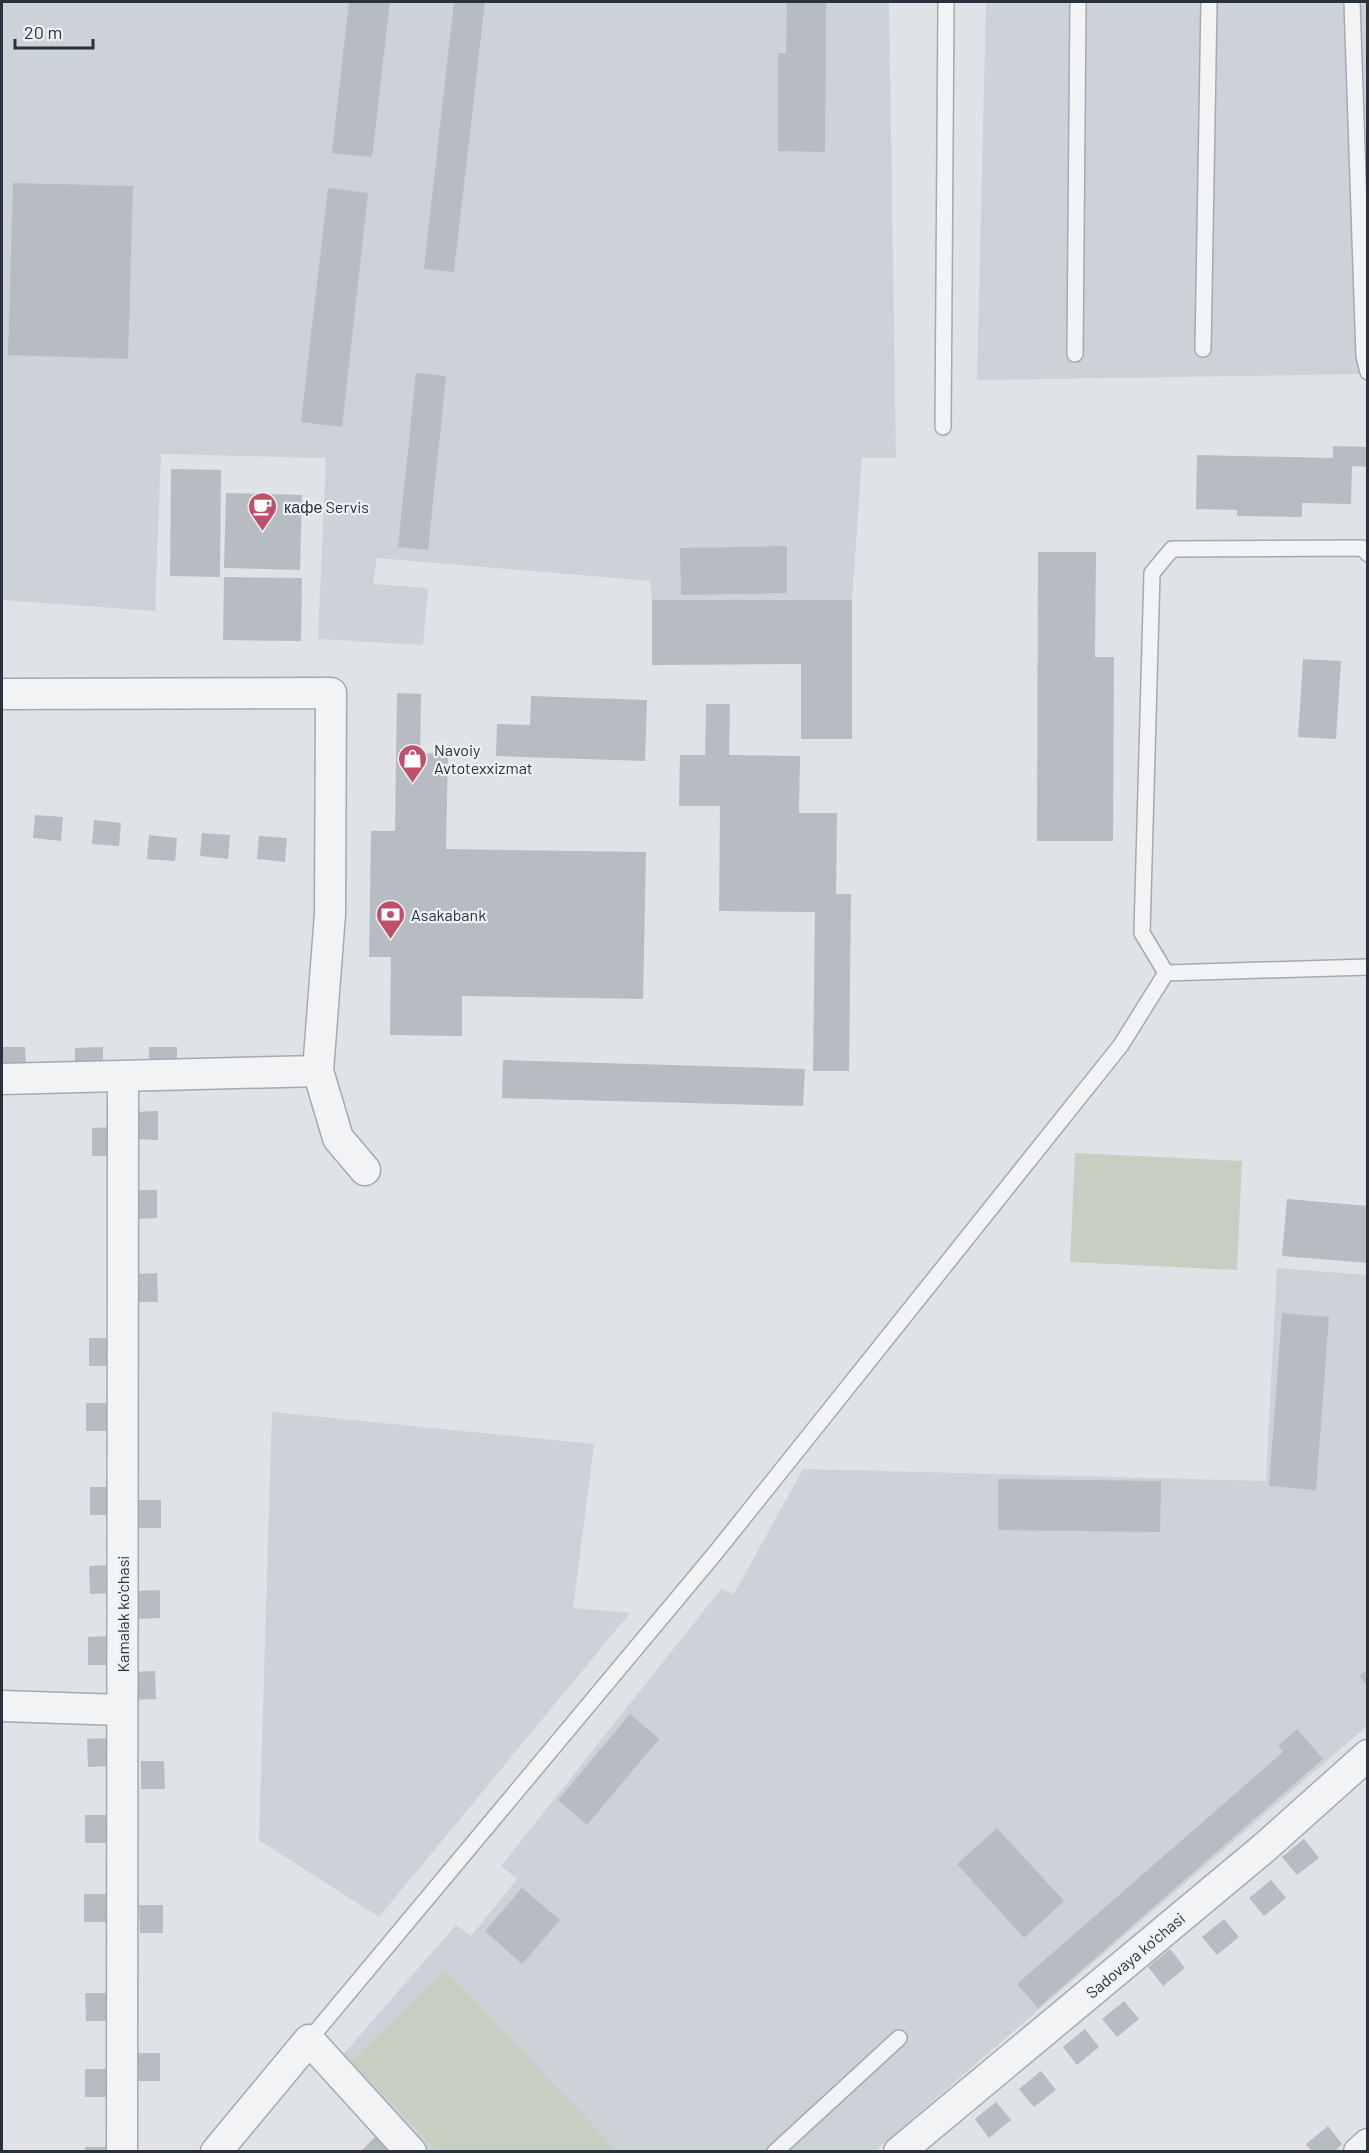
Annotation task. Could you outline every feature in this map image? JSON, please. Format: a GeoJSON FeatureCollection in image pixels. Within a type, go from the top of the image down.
{"type":"FeatureCollection","features":[{"type":"Feature","properties":{"kind":"street"},"geometry":{"type":"LineString","coordinates":[[2,694],[331,693],[330,914],[318,1071],[338,1138],[365,1170]]}},
{"type":"Feature","properties":{"kind":"street"},"geometry":{"type":"LineString","coordinates":[[2,1079],[318,1071]]}},
{"type":"Feature","properties":{"kind":"street","name":"Kamalak ko'chasi"},"geometry":{"type":"LineString","coordinates":[[122,2151],[123,1077]]}},
{"type":"Feature","properties":{"kind":"street"},"geometry":{"type":"LineString","coordinates":[[2,1706],[122,1710]]}},
{"type":"Feature","properties":{"kind":"street","name":"Sadovaya ko'chasi"},"geometry":{"type":"LineString","coordinates":[[899,2151],[1264,1848],[1368,1755]]}},
{"type":"Feature","properties":{"kind":"street"},"geometry":{"type":"LineString","coordinates":[[216,2151],[309,2040],[411,2151]]}},
{"type":"Feature","properties":{"kind":"street"},"geometry":{"type":"LineString","coordinates":[[1359,2151],[1368,2144]]}},
{"type":"Feature","properties":{"kind":"lane"},"geometry":{"type":"LineString","coordinates":[[943,427],[946,2]]}},
{"type":"Feature","properties":{"kind":"lane"},"geometry":{"type":"LineString","coordinates":[[1075,354],[1078,2]]}},
{"type":"Feature","properties":{"kind":"lane"},"geometry":{"type":"LineString","coordinates":[[1203,349],[1209,2]]}},
{"type":"Feature","properties":{"kind":"lane"},"geometry":{"type":"LineString","coordinates":[[1352,2],[1364,356],[1368,372]]}},
{"type":"Feature","properties":{"kind":"lane"},"geometry":{"type":"LineString","coordinates":[[1166,973],[1142,933],[1152,573],[1172,549],[1362,548],[1368,554]]}},
{"type":"Feature","properties":{"kind":"lane"},"geometry":{"type":"LineString","coordinates":[[1166,973],[1368,967]]}},
{"type":"Feature","properties":{"kind":"lane"},"geometry":{"type":"LineString","coordinates":[[309,2040],[717,1551],[1121,1045],[1166,973]]}},
{"type":"Feature","properties":{"kind":"lane"},"geometry":{"type":"LineString","coordinates":[[775,2151],[899,2038]]}},
{"type":"Feature","properties":{"kind":"shaded area"},"geometry":{"type":"Polygon","coordinates":[[[2,2],[889,2],[896,458],[862,458],[852,600],[652,600],[650,581],[377,558],[373,584],[428,588],[423,645],[318,639],[326,458],[161,454],[155,611],[2,600],[2,2]]]}},
{"type":"Feature","properties":{"kind":"shaded area"},"geometry":{"type":"Polygon","coordinates":[[[986,2],[1367,2],[1367,374],[977,380],[986,2]]]}},
{"type":"Feature","properties":{"kind":"shaded area"},"geometry":{"type":"Polygon","coordinates":[[[1277,1268],[1367,1275],[1367,1726],[875,2151],[424,2151],[340,2058],[456,1925],[471,1936],[517,1879],[501,1866],[721,1589],[734,1594],[803,1469],[1266,1481],[1277,1268]]]}},
{"type":"Feature","properties":{"kind":"shaded area"},"geometry":{"type":"Polygon","coordinates":[[[272,1412],[594,1444],[573,1608],[630,1613],[379,1917],[259,1840],[272,1412]]]}},
{"type":"Feature","properties":{"kind":"green space"},"geometry":{"type":"Polygon","coordinates":[[[1075,1153],[1242,1161],[1237,1270],[1070,1262],[1075,1153]]]}},
{"type":"Feature","properties":{"kind":"green space"},"geometry":{"type":"Polygon","coordinates":[[[445,1971],[615,2148],[611,2151],[437,2151],[351,2061],[445,1971]]]}},
{"type":"Feature","properties":{"kind":"building"},"geometry":{"type":"Polygon","coordinates":[[[349,2],[390,2],[372,157],[332,153],[349,2]]]}},
{"type":"Feature","properties":{"kind":"building"},"geometry":{"type":"Polygon","coordinates":[[[454,2],[485,2],[454,272],[424,269],[454,2]]]}},
{"type":"Feature","properties":{"kind":"building"},"geometry":{"type":"Polygon","coordinates":[[[787,2],[826,2],[825,152],[778,151],[778,53],[786,53],[787,2]]]}},
{"type":"Feature","properties":{"kind":"building"},"geometry":{"type":"Polygon","coordinates":[[[13,183],[133,186],[128,359],[8,355],[13,183]]]}},
{"type":"Feature","properties":{"kind":"building"},"geometry":{"type":"Polygon","coordinates":[[[328,188],[368,193],[342,427],[301,422],[328,188]]]}},
{"type":"Feature","properties":{"kind":"building"},"geometry":{"type":"Polygon","coordinates":[[[416,373],[446,376],[428,550],[398,547],[416,373]]]}},
{"type":"Feature","properties":{"kind":"building"},"geometry":{"type":"Polygon","coordinates":[[[1333,446],[1368,447],[1368,467],[1352,466],[1351,504],[1302,503],[1302,517],[1237,516],[1237,510],[1196,509],[1197,455],[1333,458],[1333,446]]]}},
{"type":"Feature","properties":{"kind":"building"},"geometry":{"type":"Polygon","coordinates":[[[171,469],[221,470],[220,577],[170,576],[171,469]]]}},
{"type":"Feature","properties":{"kind":"building","name":"кафе Servis"},"geometry":{"type":"Polygon","coordinates":[[[226,493],[302,495],[300,570],[224,568],[226,493]]]}},
{"type":"Feature","properties":{"kind":"building"},"geometry":{"type":"Polygon","coordinates":[[[787,546],[787,593],[681,595],[680,548],[787,546]]]}},
{"type":"Feature","properties":{"kind":"building"},"geometry":{"type":"Polygon","coordinates":[[[1038,552],[1096,552],[1095,657],[1114,657],[1113,841],[1037,841],[1038,552]]]}},
{"type":"Feature","properties":{"kind":"building"},"geometry":{"type":"Polygon","coordinates":[[[224,577],[302,578],[301,641],[223,640],[224,577]]]}},
{"type":"Feature","properties":{"kind":"building"},"geometry":{"type":"Polygon","coordinates":[[[652,600],[852,600],[852,739],[801,739],[801,664],[652,665],[652,600]]]}},
{"type":"Feature","properties":{"kind":"building"},"geometry":{"type":"Polygon","coordinates":[[[1303,659],[1341,661],[1336,739],[1298,737],[1303,659]]]}},
{"type":"Feature","properties":{"kind":"building"},"geometry":{"type":"Polygon","coordinates":[[[397,693],[421,694],[420,753],[448,754],[446,849],[646,852],[643,999],[462,996],[462,1036],[390,1035],[391,957],[369,957],[371,831],[395,831],[397,693]]]}},
{"type":"Feature","properties":{"kind":"building"},"geometry":{"type":"Polygon","coordinates":[[[531,696],[647,700],[645,761],[496,756],[497,724],[530,725],[531,696]]]}},
{"type":"Feature","properties":{"kind":"building"},"geometry":{"type":"Polygon","coordinates":[[[706,704],[730,704],[729,755],[800,756],[799,813],[837,813],[836,894],[851,894],[849,1071],[813,1071],[815,912],[719,911],[720,806],[679,806],[680,755],[705,755],[706,704]]]}},
{"type":"Feature","properties":{"kind":"building"},"geometry":{"type":"Polygon","coordinates":[[[35,815],[63,817],[61,841],[33,838],[35,815]]]}},
{"type":"Feature","properties":{"kind":"building"},"geometry":{"type":"Polygon","coordinates":[[[94,820],[121,823],[119,846],[92,844],[94,820]]]}},
{"type":"Feature","properties":{"kind":"building"},"geometry":{"type":"Polygon","coordinates":[[[202,833],[230,835],[228,859],[200,856],[202,833]]]}},
{"type":"Feature","properties":{"kind":"building"},"geometry":{"type":"Polygon","coordinates":[[[149,835],[177,838],[175,861],[147,859],[149,835]]]}},
{"type":"Feature","properties":{"kind":"building"},"geometry":{"type":"Polygon","coordinates":[[[259,836],[287,838],[285,862],[257,859],[259,836]]]}},
{"type":"Feature","properties":{"kind":"building"},"geometry":{"type":"Polygon","coordinates":[[[2,1047],[25,1047],[26,1071],[2,1071],[2,1047]]]}},
{"type":"Feature","properties":{"kind":"building"},"geometry":{"type":"Polygon","coordinates":[[[103,1047],[103,1071],[75,1072],[75,1048],[103,1047]]]}},
{"type":"Feature","properties":{"kind":"building"},"geometry":{"type":"Polygon","coordinates":[[[149,1047],[177,1047],[177,1070],[149,1071],[149,1047]]]}},
{"type":"Feature","properties":{"kind":"building"},"geometry":{"type":"Polygon","coordinates":[[[503,1060],[805,1069],[803,1106],[502,1098],[503,1060]]]}},
{"type":"Feature","properties":{"kind":"building"},"geometry":{"type":"Polygon","coordinates":[[[158,1111],[158,1140],[134,1139],[134,1112],[158,1111]]]}},
{"type":"Feature","properties":{"kind":"building"},"geometry":{"type":"Polygon","coordinates":[[[115,1127],[115,1156],[92,1156],[92,1128],[115,1127]]]}},
{"type":"Feature","properties":{"kind":"building"},"geometry":{"type":"Polygon","coordinates":[[[133,1190],[157,1190],[157,1218],[134,1219],[133,1190]]]}},
{"type":"Feature","properties":{"kind":"building"},"geometry":{"type":"Polygon","coordinates":[[[1287,1199],[1368,1206],[1368,1263],[1282,1256],[1287,1199]]]}},
{"type":"Feature","properties":{"kind":"building"},"geometry":{"type":"Polygon","coordinates":[[[157,1273],[158,1302],[134,1302],[134,1274],[157,1273]]]}},
{"type":"Feature","properties":{"kind":"building"},"geometry":{"type":"Polygon","coordinates":[[[1282,1313],[1329,1317],[1316,1490],[1269,1486],[1282,1313]]]}},
{"type":"Feature","properties":{"kind":"building"},"geometry":{"type":"Polygon","coordinates":[[[89,1338],[113,1338],[113,1366],[89,1366],[89,1338]]]}},
{"type":"Feature","properties":{"kind":"building"},"geometry":{"type":"Polygon","coordinates":[[[86,1403],[109,1403],[109,1431],[86,1431],[86,1403]]]}},
{"type":"Feature","properties":{"kind":"building"},"geometry":{"type":"Polygon","coordinates":[[[998,1479],[1161,1481],[1160,1532],[998,1530],[998,1479]]]}},
{"type":"Feature","properties":{"kind":"building"},"geometry":{"type":"Polygon","coordinates":[[[90,1487],[114,1487],[114,1515],[90,1515],[90,1487]]]}},
{"type":"Feature","properties":{"kind":"building"},"geometry":{"type":"Polygon","coordinates":[[[137,1500],[161,1500],[161,1528],[137,1528],[137,1500]]]}},
{"type":"Feature","properties":{"kind":"building"},"geometry":{"type":"Polygon","coordinates":[[[113,1565],[113,1593],[90,1594],[89,1566],[113,1565]]]}},
{"type":"Feature","properties":{"kind":"building"},"geometry":{"type":"Polygon","coordinates":[[[160,1590],[160,1618],[137,1619],[137,1591],[160,1590]]]}},
{"type":"Feature","properties":{"kind":"building"},"geometry":{"type":"Polygon","coordinates":[[[111,1636],[112,1665],[88,1665],[88,1637],[111,1636]]]}},
{"type":"Feature","properties":{"kind":"building"},"geometry":{"type":"Polygon","coordinates":[[[1368,1669],[1368,1686],[1359,1676],[1368,1669]]]}},
{"type":"Feature","properties":{"kind":"building"},"geometry":{"type":"Polygon","coordinates":[[[155,1671],[156,1699],[132,1700],[132,1672],[155,1671]]]}},
{"type":"Feature","properties":{"kind":"building"},"geometry":{"type":"Polygon","coordinates":[[[630,1714],[659,1739],[587,1825],[558,1800],[630,1714]]]}},
{"type":"Feature","properties":{"kind":"building"},"geometry":{"type":"Polygon","coordinates":[[[1297,1729],[1323,1759],[1038,2008],[1017,1984],[1283,1752],[1278,1746],[1297,1729]]]}},
{"type":"Feature","properties":{"kind":"building"},"geometry":{"type":"Polygon","coordinates":[[[111,1738],[111,1766],[88,1767],[87,1739],[111,1738]]]}},
{"type":"Feature","properties":{"kind":"building"},"geometry":{"type":"Polygon","coordinates":[[[141,1761],[164,1761],[165,1789],[141,1789],[141,1761]]]}},
{"type":"Feature","properties":{"kind":"building"},"geometry":{"type":"Polygon","coordinates":[[[85,1815],[108,1815],[109,1843],[85,1843],[85,1815]]]}},
{"type":"Feature","properties":{"kind":"building"},"geometry":{"type":"Polygon","coordinates":[[[997,1828],[1064,1901],[1024,1938],[957,1864],[997,1828]]]}},
{"type":"Feature","properties":{"kind":"building"},"geometry":{"type":"Polygon","coordinates":[[[1304,1839],[1319,1858],[1297,1875],[1282,1857],[1304,1839]]]}},
{"type":"Feature","properties":{"kind":"building"},"geometry":{"type":"Polygon","coordinates":[[[1271,1880],[1286,1898],[1264,1916],[1249,1898],[1271,1880]]]}},
{"type":"Feature","properties":{"kind":"building"},"geometry":{"type":"Polygon","coordinates":[[[522,1888],[560,1920],[522,1964],[485,1931],[522,1888]]]}},
{"type":"Feature","properties":{"kind":"building"},"geometry":{"type":"Polygon","coordinates":[[[84,1894],[108,1894],[108,1922],[84,1922],[84,1894]]]}},
{"type":"Feature","properties":{"kind":"building"},"geometry":{"type":"Polygon","coordinates":[[[139,1905],[163,1905],[163,1933],[140,1933],[139,1905]]]}},
{"type":"Feature","properties":{"kind":"building"},"geometry":{"type":"Polygon","coordinates":[[[1224,1919],[1239,1937],[1217,1955],[1202,1937],[1224,1919]]]}},
{"type":"Feature","properties":{"kind":"building"},"geometry":{"type":"Polygon","coordinates":[[[1170,1949],[1185,1968],[1163,1986],[1148,1967],[1170,1949]]]}},
{"type":"Feature","properties":{"kind":"building"},"geometry":{"type":"Polygon","coordinates":[[[85,1993],[109,1993],[109,2021],[86,2021],[85,1993]]]}},
{"type":"Feature","properties":{"kind":"building"},"geometry":{"type":"Polygon","coordinates":[[[1124,2001],[1139,2019],[1117,2037],[1102,2019],[1124,2001]]]}},
{"type":"Feature","properties":{"kind":"building"},"geometry":{"type":"Polygon","coordinates":[[[1085,2029],[1099,2047],[1077,2065],[1063,2047],[1085,2029]]]}},
{"type":"Feature","properties":{"kind":"building"},"geometry":{"type":"Polygon","coordinates":[[[136,2053],[160,2053],[160,2081],[136,2081],[136,2053]]]}},
{"type":"Feature","properties":{"kind":"building"},"geometry":{"type":"Polygon","coordinates":[[[85,2069],[108,2069],[109,2097],[85,2097],[85,2069]]]}},
{"type":"Feature","properties":{"kind":"building"},"geometry":{"type":"Polygon","coordinates":[[[1041,2071],[1056,2090],[1034,2107],[1019,2089],[1041,2071]]]}},
{"type":"Feature","properties":{"kind":"building"},"geometry":{"type":"Polygon","coordinates":[[[996,2102],[1011,2120],[989,2138],[975,2119],[996,2102]]]}},
{"type":"Feature","properties":{"kind":"building"},"geometry":{"type":"Polygon","coordinates":[[[1328,2126],[1342,2144],[1334,2152],[1312,2152],[1306,2144],[1328,2126]]]}},
{"type":"Feature","properties":{"kind":"building"},"geometry":{"type":"Polygon","coordinates":[[[379,2133],[397,2152],[364,2152],[362,2150],[379,2133]]]}},
{"type":"Feature","properties":{"kind":"building"},"geometry":{"type":"Polygon","coordinates":[[[85,2147],[109,2147],[109,2152],[85,2152],[85,2147]]]}},
{"type":"Feature","properties":{"kind":"place","name":"кафе Servis"},"geometry":{"type":"Point","coordinates":[263,532]}},
{"type":"Feature","properties":{"kind":"place","name":"Navoiy Avtotexxizmat"},"geometry":{"type":"Point","coordinates":[413,784]}},
{"type":"Feature","properties":{"kind":"place","name":"Asakabank"},"geometry":{"type":"Point","coordinates":[390,940]}}]}
